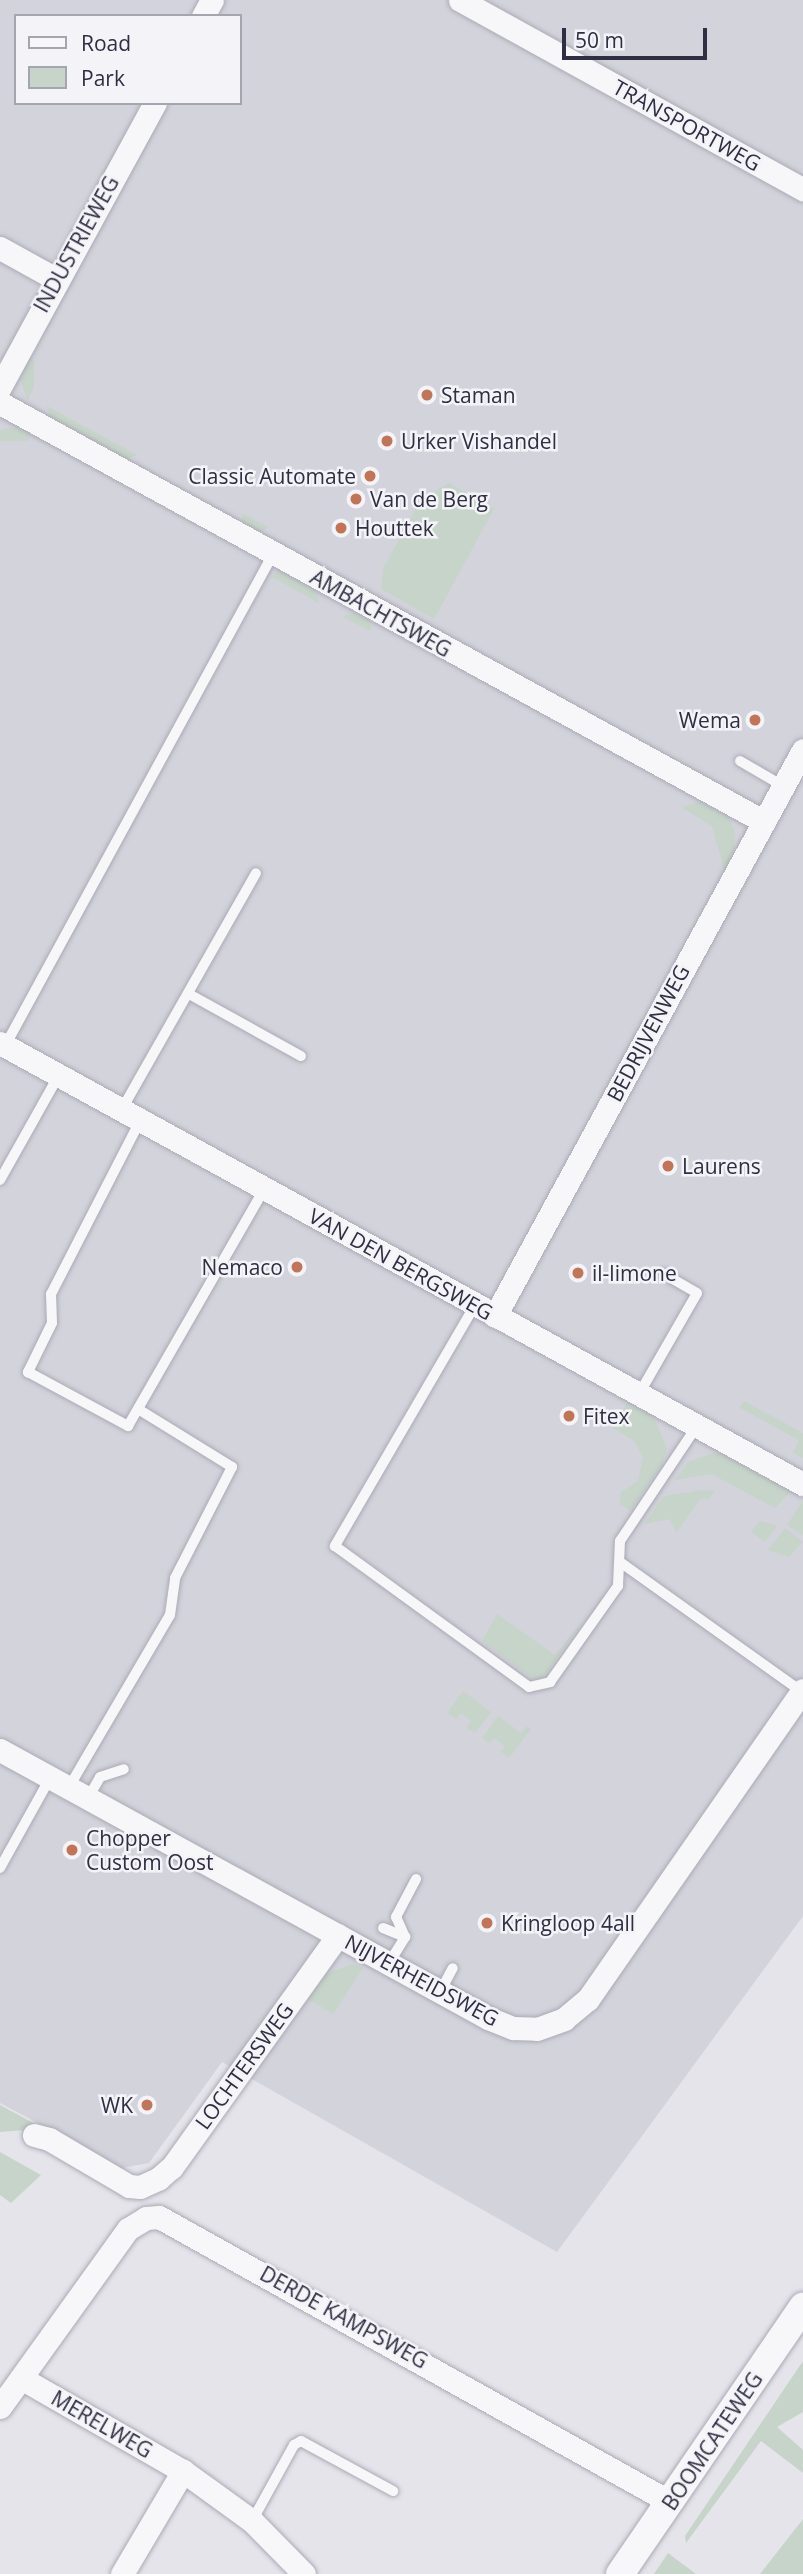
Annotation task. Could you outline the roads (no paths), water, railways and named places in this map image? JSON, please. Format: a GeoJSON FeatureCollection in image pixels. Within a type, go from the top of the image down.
{"type":"FeatureCollection","features":[{"type":"Feature","properties":{"kind":"street","name":"TRANSPORTWEG"},"geometry":{"type":"LineString","coordinates":[[460,0],[803,189]]}},
{"type":"Feature","properties":{"kind":"street","name":"INDUSTRIEWEG"},"geometry":{"type":"LineString","coordinates":[[0,387],[56,279],[154,105]]}},
{"type":"Feature","properties":{"kind":"street"},"geometry":{"type":"LineString","coordinates":[[0,248],[56,279]]}},
{"type":"Feature","properties":{"kind":"street","name":"AMBACHTSWEG"},"geometry":{"type":"LineString","coordinates":[[0,403],[763,821]]}},
{"type":"Feature","properties":{"kind":"street","name":"BEDRIJVENWEG"},"geometry":{"type":"LineString","coordinates":[[485,1310],[803,750]]}},
{"type":"Feature","properties":{"kind":"street","name":"VAN DEN BERGSWEG"},"geometry":{"type":"LineString","coordinates":[[3,1044],[803,1484]]}},
{"type":"Feature","properties":{"kind":"street","name":"NIJVERHEIDSWEG"},"geometry":{"type":"LineString","coordinates":[[0,1750],[440,1992],[513,2028],[537,2029],[564,2019],[588,1999],[802,1691]]}},
{"type":"Feature","properties":{"kind":"street","name":"LOCHTERSWEG"},"geometry":{"type":"LineString","coordinates":[[140,2188],[172,2166],[338,1934]]}},
{"type":"Feature","properties":{"kind":"street"},"geometry":{"type":"LineString","coordinates":[[0,2407],[128,2229],[146,2218],[140,2188],[118,2182],[49,2138],[34,2135]]}},
{"type":"Feature","properties":{"kind":"street","name":"DERDE KAMPSWEG"},"geometry":{"type":"LineString","coordinates":[[146,2218],[172,2221],[670,2502]]}},
{"type":"Feature","properties":{"kind":"street","name":"BOOMCATEWEG"},"geometry":{"type":"LineString","coordinates":[[620,2574],[803,2307]]}},
{"type":"Feature","properties":{"kind":"street","name":"MERELWEG"},"geometry":{"type":"LineString","coordinates":[[21,2378],[183,2471],[252,2521],[304,2574]]}},
{"type":"Feature","properties":{"kind":"street"},"geometry":{"type":"LineString","coordinates":[[122,2574],[183,2471]]}},
{"type":"Feature","properties":{"kind":"lane"},"geometry":{"type":"LineString","coordinates":[[3,1044],[273,554]]}},
{"type":"Feature","properties":{"kind":"lane"},"geometry":{"type":"LineString","coordinates":[[740,761],[783,786]]}},
{"type":"Feature","properties":{"kind":"lane"},"geometry":{"type":"LineString","coordinates":[[256,873],[189,994],[131,1114],[51,1293],[52,1323],[28,1372],[128,1426],[265,1188]]}},
{"type":"Feature","properties":{"kind":"lane"},"geometry":{"type":"LineString","coordinates":[[189,994],[301,1056]]}},
{"type":"Feature","properties":{"kind":"lane"},"geometry":{"type":"LineString","coordinates":[[0,1180],[59,1075]]}},
{"type":"Feature","properties":{"kind":"lane"},"geometry":{"type":"LineString","coordinates":[[639,1394],[697,1293],[664,1274]]}},
{"type":"Feature","properties":{"kind":"lane"},"geometry":{"type":"LineString","coordinates":[[485,1310],[335,1546],[535,1688],[550,1682],[618,1586],[618,1548],[623,1536],[697,1426]]}},
{"type":"Feature","properties":{"kind":"lane"},"geometry":{"type":"LineString","coordinates":[[0,1868],[69,1788],[170,1615],[175,1578],[232,1467],[138,1409]]}},
{"type":"Feature","properties":{"kind":"lane"},"geometry":{"type":"LineString","coordinates":[[620,1562],[802,1691]]}},
{"type":"Feature","properties":{"kind":"lane"},"geometry":{"type":"LineString","coordinates":[[69,1788],[124,1769]]}},
{"type":"Feature","properties":{"kind":"lane"},"geometry":{"type":"LineString","coordinates":[[405,1937],[396,1917],[416,1879]]}},
{"type":"Feature","properties":{"kind":"lane"},"geometry":{"type":"LineString","coordinates":[[383,1928],[405,1937]]}},
{"type":"Feature","properties":{"kind":"lane"},"geometry":{"type":"LineString","coordinates":[[389,1963],[405,1937]]}},
{"type":"Feature","properties":{"kind":"lane"},"geometry":{"type":"LineString","coordinates":[[440,1992],[453,1968]]}},
{"type":"Feature","properties":{"kind":"lane"},"geometry":{"type":"LineString","coordinates":[[252,2521],[294,2445],[301,2441],[393,2491]]}},
{"type":"Feature","properties":{"kind":"place","name":"Staman"},"geometry":{"type":"Point","coordinates":[427,395]}},
{"type":"Feature","properties":{"kind":"place","name":"Urker Vishandel"},"geometry":{"type":"Point","coordinates":[387,441]}},
{"type":"Feature","properties":{"kind":"place","name":"Classic Automate"},"geometry":{"type":"Point","coordinates":[370,476]}},
{"type":"Feature","properties":{"kind":"place","name":"Van de Berg"},"geometry":{"type":"Point","coordinates":[356,499]}},
{"type":"Feature","properties":{"kind":"place","name":"Houttek"},"geometry":{"type":"Point","coordinates":[341,528]}},
{"type":"Feature","properties":{"kind":"place","name":"Wema"},"geometry":{"type":"Point","coordinates":[755,720]}},
{"type":"Feature","properties":{"kind":"place","name":"Laurens"},"geometry":{"type":"Point","coordinates":[668,1166]}},
{"type":"Feature","properties":{"kind":"place","name":"Nemaco"},"geometry":{"type":"Point","coordinates":[297,1267]}},
{"type":"Feature","properties":{"kind":"place","name":"il-limone"},"geometry":{"type":"Point","coordinates":[578,1273]}},
{"type":"Feature","properties":{"kind":"place","name":"Fitex"},"geometry":{"type":"Point","coordinates":[569,1416]}},
{"type":"Feature","properties":{"kind":"place","name":"Chopper Custom Oost"},"geometry":{"type":"Point","coordinates":[72,1850]}},
{"type":"Feature","properties":{"kind":"place","name":"Kringloop 4all"},"geometry":{"type":"Point","coordinates":[487,1923]}},
{"type":"Feature","properties":{"kind":"place","name":"WK"},"geometry":{"type":"Point","coordinates":[147,2105]}}]}
